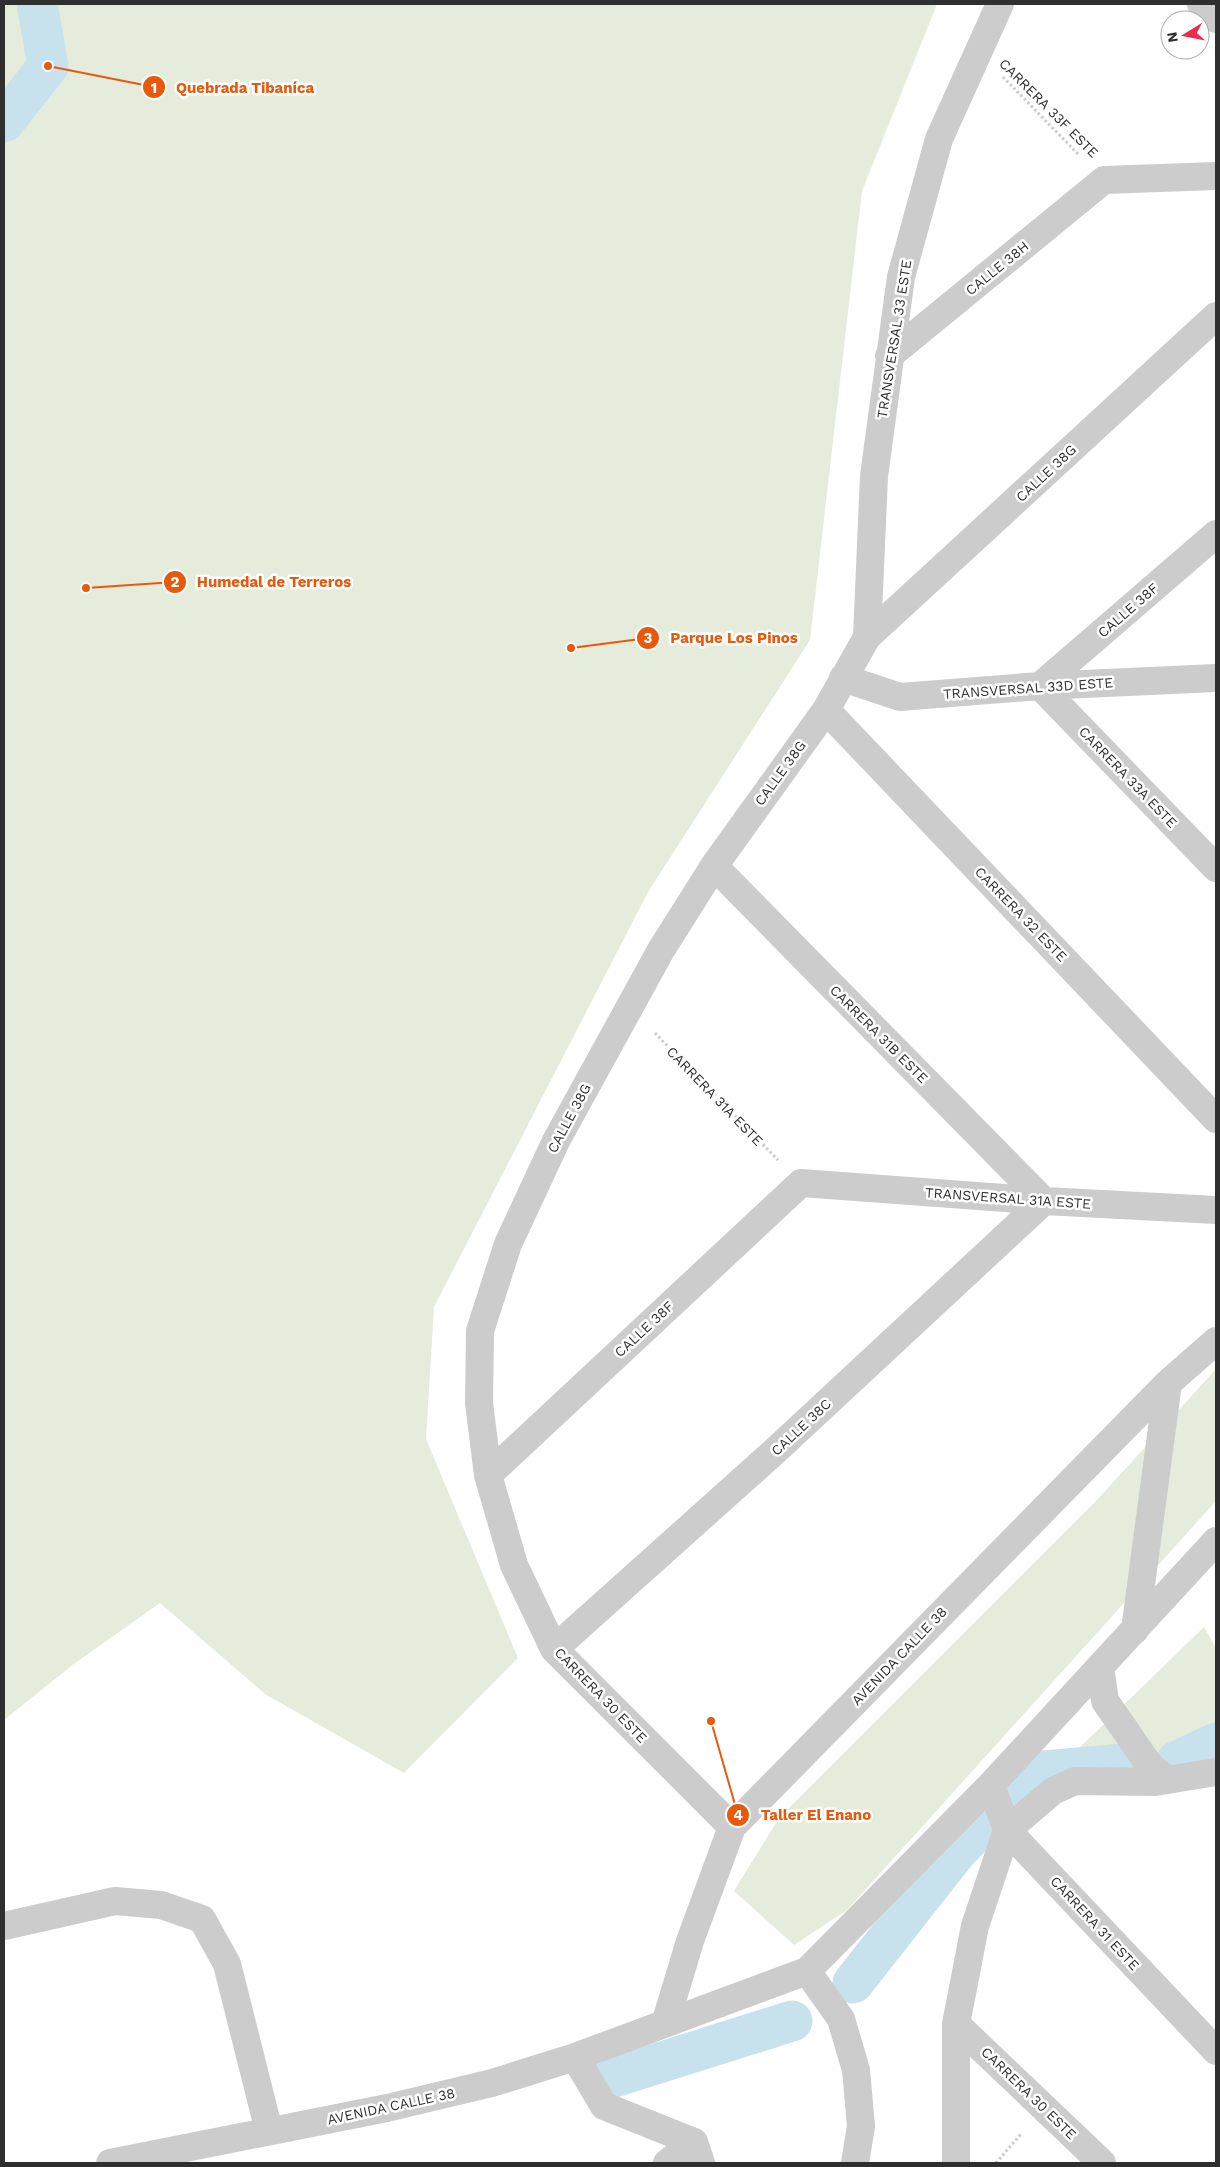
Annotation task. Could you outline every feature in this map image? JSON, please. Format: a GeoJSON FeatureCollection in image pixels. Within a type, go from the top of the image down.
{"type":"FeatureCollection","features":[{"type":"Feature","properties":{"kind":"street","name":"TRANSVERSAL 33 ESTE"},"geometry":{"type":"LineString","coordinates":[[867,637],[874,476],[901,277],[939,139],[1000,4]]}},
{"type":"Feature","properties":{"kind":"street"},"geometry":{"type":"LineString","coordinates":[[1202,4],[1216,19]]}},
{"type":"Feature","properties":{"kind":"street"},"geometry":{"type":"LineString","coordinates":[[1104,180],[1216,176]]}},
{"type":"Feature","properties":{"kind":"street","name":"CALLE 38H"},"geometry":{"type":"LineString","coordinates":[[889,356],[1104,180]]}},
{"type":"Feature","properties":{"kind":"street","name":"CALLE 38G"},"geometry":{"type":"LineString","coordinates":[[480,1331],[508,1244],[556,1141],[661,950],[714,866],[826,710],[842,678],[867,637],[1216,316]]}},
{"type":"Feature","properties":{"kind":"street","name":"CALLE 38F"},"geometry":{"type":"LineString","coordinates":[[1040,686],[1216,534]]}},
{"type":"Feature","properties":{"kind":"street","name":"TRANSVERSAL 33D ESTE"},"geometry":{"type":"LineString","coordinates":[[842,678],[900,697],[1040,686],[1216,678]]}},
{"type":"Feature","properties":{"kind":"street","name":"CARRERA 33A ESTE"},"geometry":{"type":"LineString","coordinates":[[1040,686],[1216,868]]}},
{"type":"Feature","properties":{"kind":"street","name":"CARRERA 32 ESTE"},"geometry":{"type":"LineString","coordinates":[[826,710],[1216,1119]]}},
{"type":"Feature","properties":{"kind":"street","name":"CARRERA 31B ESTE"},"geometry":{"type":"LineString","coordinates":[[714,866],[1044,1201]]}},
{"type":"Feature","properties":{"kind":"street","name":"CALLE 38F"},"geometry":{"type":"LineString","coordinates":[[488,1475],[801,1183]]}},
{"type":"Feature","properties":{"kind":"street","name":"TRANSVERSAL 31A ESTE"},"geometry":{"type":"LineString","coordinates":[[801,1183],[1044,1201],[1216,1210]]}},
{"type":"Feature","properties":{"kind":"street","name":"CALLE 38C"},"geometry":{"type":"LineString","coordinates":[[554,1649],[775,1450],[1044,1201]]}},
{"type":"Feature","properties":{"kind":"street","name":"CARRERA 30 ESTE"},"geometry":{"type":"LineString","coordinates":[[480,1331],[479,1403],[488,1475],[514,1565],[554,1649],[732,1828]]}},
{"type":"Feature","properties":{"kind":"street","name":"AVENIDA CALLE 38"},"geometry":{"type":"LineString","coordinates":[[666,2024],[690,1941],[732,1828],[1168,1383],[1216,1340]]}},
{"type":"Feature","properties":{"kind":"street"},"geometry":{"type":"LineString","coordinates":[[1135,1630],[1168,1383]]}},
{"type":"Feature","properties":{"kind":"street","name":"AVENIDA CALLE 38"},"geometry":{"type":"LineString","coordinates":[[110,2163],[387,2108],[473,2088],[575,2057],[807,1971],[991,1785],[1216,1541]]}},
{"type":"Feature","properties":{"kind":"street"},"geometry":{"type":"LineString","coordinates":[[1100,1667],[1105,1701],[1150,1766],[1168,1780]]}},
{"type":"Feature","properties":{"kind":"street"},"geometry":{"type":"LineString","coordinates":[[956,2163],[956,2024],[976,1926],[1007,1830],[1053,1791],[1075,1781],[1210,1781]]}},
{"type":"Feature","properties":{"kind":"street","name":"CARRERA 31 ESTE"},"geometry":{"type":"LineString","coordinates":[[991,1785],[1007,1830],[1216,2051]]}},
{"type":"Feature","properties":{"kind":"street"},"geometry":{"type":"LineString","coordinates":[[4,1926],[115,1901],[160,1904],[202,1919],[227,1964],[269,2131]]}},
{"type":"Feature","properties":{"kind":"street"},"geometry":{"type":"LineString","coordinates":[[807,1971],[841,2019],[856,2070],[861,2126],[855,2163]]}},
{"type":"Feature","properties":{"kind":"street","name":"CARRERA 30 ESTE"},"geometry":{"type":"LineString","coordinates":[[956,2024],[1102,2163]]}},
{"type":"Feature","properties":{"kind":"street"},"geometry":{"type":"LineString","coordinates":[[575,2057],[604,2106],[698,2153]]}},
{"type":"Feature","properties":{"kind":"street"},"geometry":{"type":"LineString","coordinates":[[668,2163],[698,2153]]}},
{"type":"Feature","properties":{"kind":"path","name":"CARRERA 33F ESTE"},"geometry":{"type":"LineString","coordinates":[[978,52],[1104,180]]}},
{"type":"Feature","properties":{"kind":"path","name":"CARRERA 31A ESTE"},"geometry":{"type":"LineString","coordinates":[[630,1008],[801,1183]]}},
{"type":"Feature","properties":{"kind":"green space"},"geometry":{"type":"Polygon","coordinates":[[[4,4],[937,4],[862,191],[810,640],[648,892],[434,1307],[426,1439],[518,1658],[404,1773],[265,1694],[160,1603],[75,1663],[4,1720],[4,4]]]}},
{"type":"Feature","properties":{"kind":"green space"},"geometry":{"type":"Polygon","coordinates":[[[1216,1369],[1216,1501],[847,1910],[794,1945],[734,1891],[779,1818],[1096,1501],[1216,1369]]]}},
{"type":"Feature","properties":{"kind":"green space"},"geometry":{"type":"Polygon","coordinates":[[[1204,1627],[1216,1648],[1216,1749],[1147,1754],[1071,1756],[1204,1627]]]}},
{"type":"Feature","properties":{"kind":"waterway"},"geometry":{"type":"LineString","coordinates":[[4,122],[48,66],[37,4]]}},
{"type":"Feature","properties":{"kind":"waterway"},"geometry":{"type":"LineString","coordinates":[[1177,1761],[1216,1743]]}},
{"type":"Feature","properties":{"kind":"waterway"},"geometry":{"type":"LineString","coordinates":[[1015,1791],[1044,1771],[1123,1764]]}},
{"type":"Feature","properties":{"kind":"waterway"},"geometry":{"type":"LineString","coordinates":[[853,1983],[956,1852],[978,1830]]}},
{"type":"Feature","properties":{"kind":"waterway"},"geometry":{"type":"LineString","coordinates":[[608,2079],[792,2021]]}},
{"type":"Feature","properties":{"kind":"place","name":"Quebrada Tibaníca"},"geometry":{"type":"Point","coordinates":[48,66]}},
{"type":"Feature","properties":{"kind":"place","name":"Humedal de Terreros"},"geometry":{"type":"Point","coordinates":[86,588]}},
{"type":"Feature","properties":{"kind":"place","name":"Parque Los Pinos"},"geometry":{"type":"Point","coordinates":[571,648]}},
{"type":"Feature","properties":{"kind":"place","name":"Taller El Enano"},"geometry":{"type":"Point","coordinates":[711,1721]}}]}
